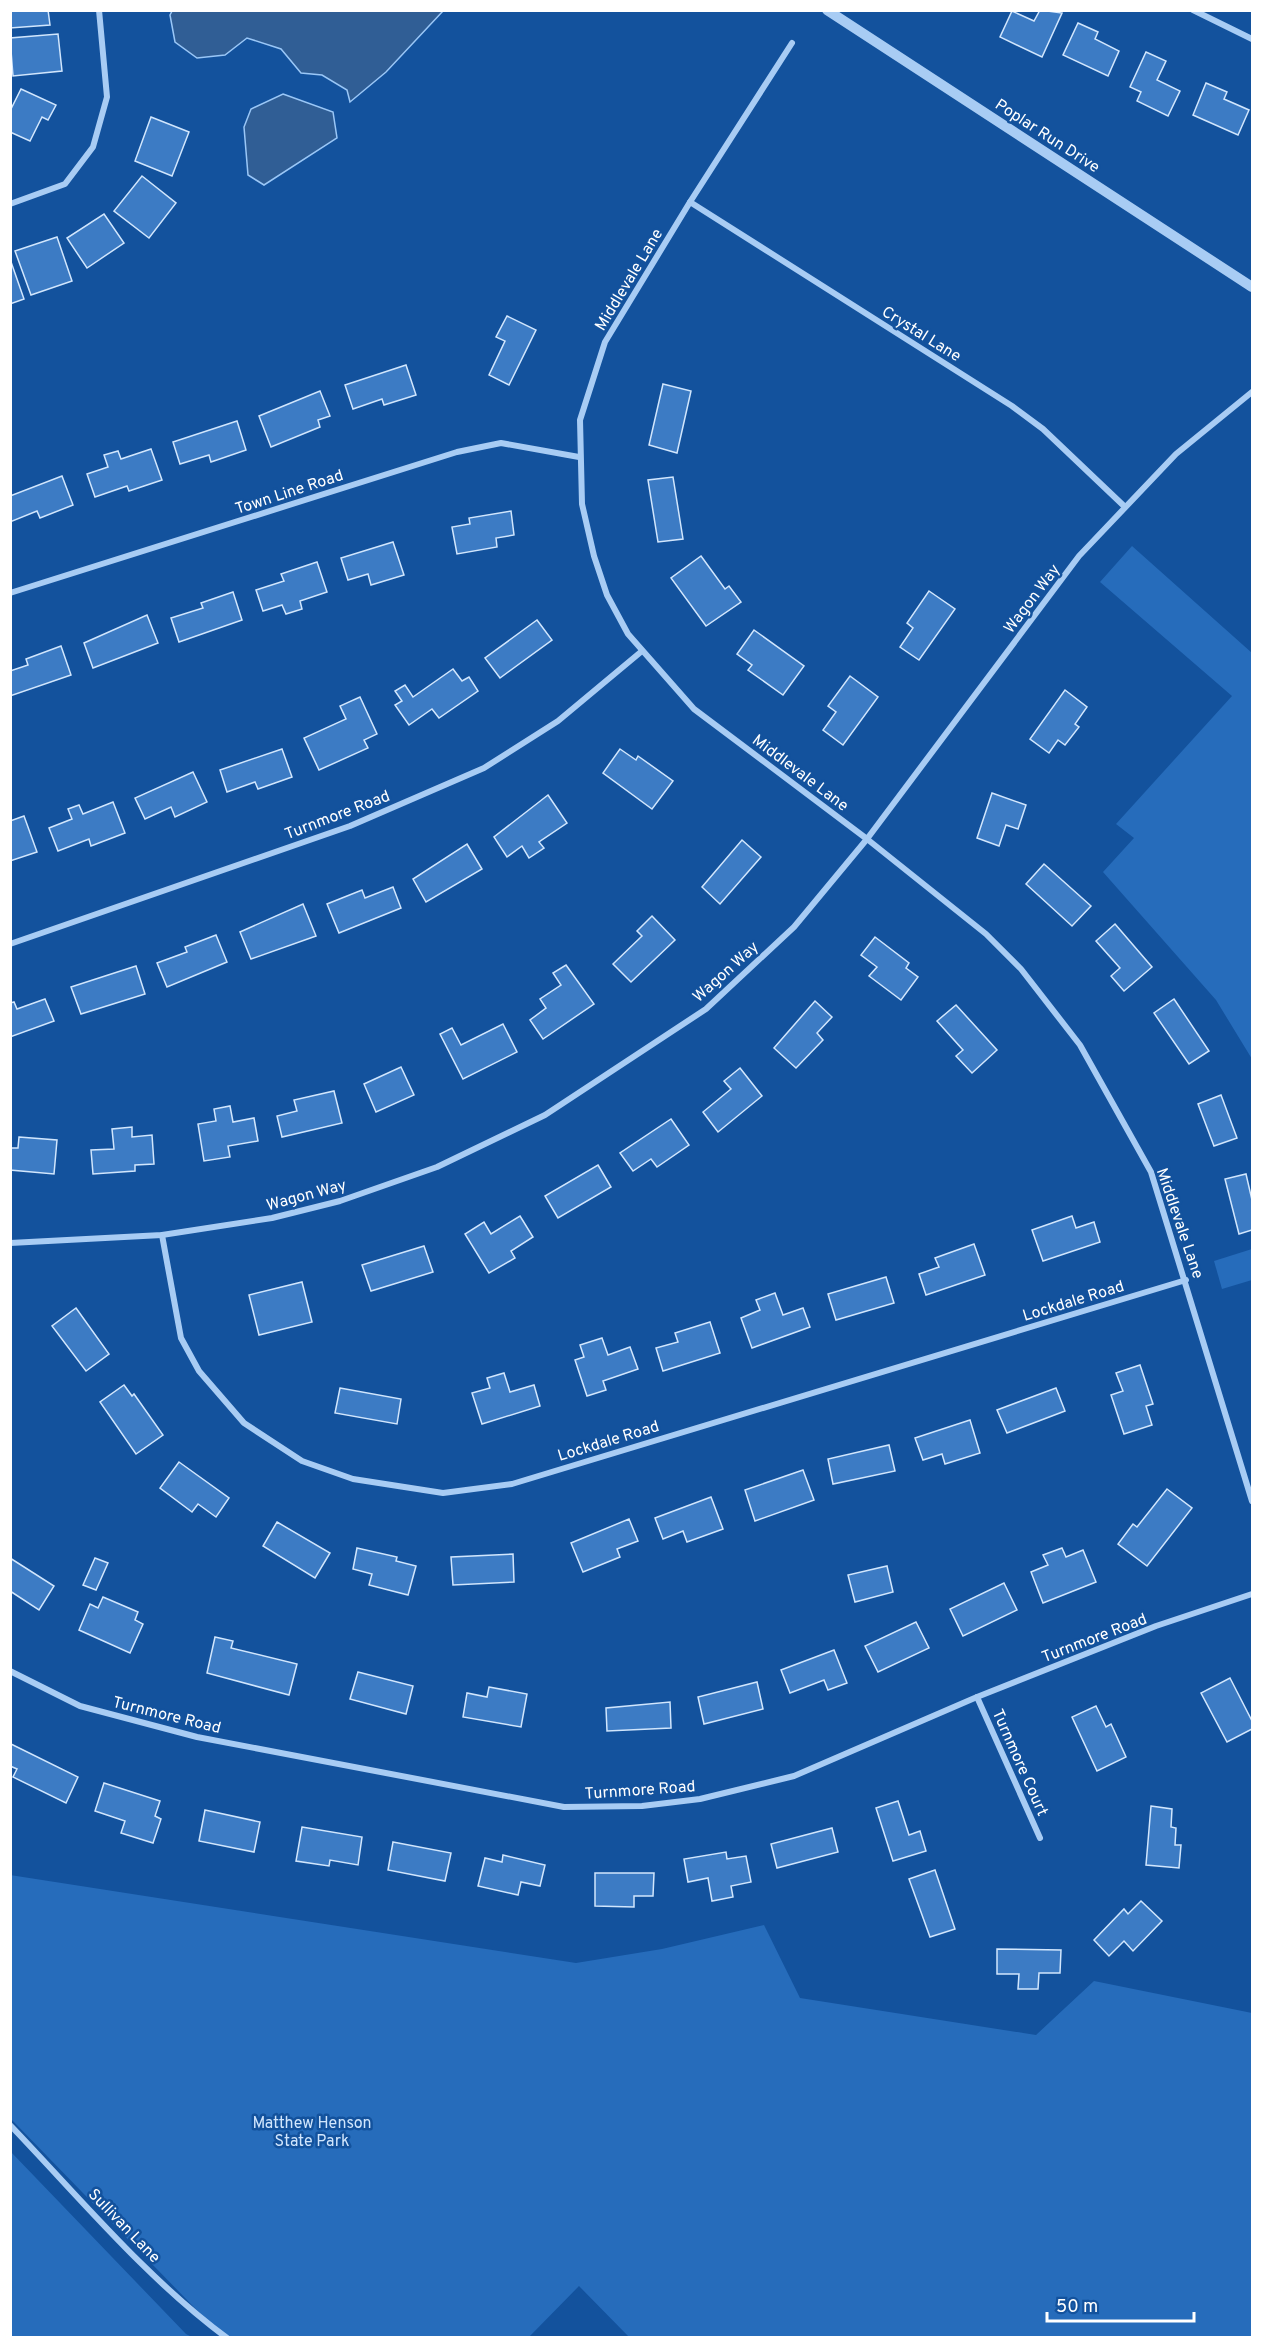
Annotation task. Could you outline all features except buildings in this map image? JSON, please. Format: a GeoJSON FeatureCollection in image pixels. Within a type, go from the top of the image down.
{"type":"FeatureCollection","features":[{"type":"Feature","properties":{"kind":"street"},"geometry":{"type":"LineString","coordinates":[[10,204],[66,184],[93,147],[107,97],[99,10]]}},
{"type":"Feature","properties":{"kind":"street","name":"Poplar Run Drive"},"geometry":{"type":"LineString","coordinates":[[827,10],[1252,287]]}},
{"type":"Feature","properties":{"kind":"street"},"geometry":{"type":"LineString","coordinates":[[1193,10],[1252,39]]}},
{"type":"Feature","properties":{"kind":"street","name":"Middlevale Lane"},"geometry":{"type":"LineString","coordinates":[[792,43],[690,202],[605,342],[580,420],[579,456],[582,504],[594,556],[608,595],[628,634],[694,709],[867,839],[986,934],[1014,962],[1080,1045],[1151,1172],[1252,1501]]}},
{"type":"Feature","properties":{"kind":"street","name":"Crystal Lane"},"geometry":{"type":"LineString","coordinates":[[690,202],[1012,406],[1043,429],[1124,506]]}},
{"type":"Feature","properties":{"kind":"street","name":"Wagon Way"},"geometry":{"type":"LineString","coordinates":[[10,1243],[162,1235],[272,1218],[340,1200],[437,1167],[545,1115],[706,1009],[794,927],[867,839],[1079,555],[1176,454],[1252,392]]}},
{"type":"Feature","properties":{"kind":"street","name":"Town Line Road"},"geometry":{"type":"LineString","coordinates":[[10,593],[457,452],[501,443],[579,456]]}},
{"type":"Feature","properties":{"kind":"street","name":"Turnmore Road"},"geometry":{"type":"LineString","coordinates":[[10,945],[350,826],[484,768],[558,721],[642,651]]}},
{"type":"Feature","properties":{"kind":"street","name":"Lockdale Road"},"geometry":{"type":"LineString","coordinates":[[162,1235],[181,1338],[199,1371],[244,1423],[302,1461],[312,1465],[353,1479],[443,1493],[512,1484],[1186,1280]]}},
{"type":"Feature","properties":{"kind":"street","name":"Turnmore Road"},"geometry":{"type":"LineString","coordinates":[[10,1671],[80,1706],[197,1737],[564,1808],[642,1806],[700,1799],[794,1776],[977,1697],[1156,1626],[1252,1594]]}},
{"type":"Feature","properties":{"kind":"street","name":"Turnmore Court"},"geometry":{"type":"LineString","coordinates":[[977,1697],[1040,1838]]}},
{"type":"Feature","properties":{"kind":"street","name":"Sullivan Lane"},"geometry":{"type":"LineString","coordinates":[[10,2126],[192,2311],[227,2337]]}},
{"type":"Feature","properties":{"kind":"green space"},"geometry":{"type":"Polygon","coordinates":[[[1132,546],[1252,653],[1252,1059],[1216,1000],[1103,872],[1134,838],[1116,824],[1232,696],[1100,582],[1132,546]]]}},
{"type":"Feature","properties":{"kind":"green space"},"geometry":{"type":"Polygon","coordinates":[[[1252,1249],[1252,1280],[1222,1289],[1214,1261],[1252,1249]]]}},
{"type":"Feature","properties":{"kind":"green space","name":"Matthew Henson State Park"},"geometry":{"type":"Polygon","coordinates":[[[10,1875],[576,1963],[662,1949],[764,1925],[800,1998],[1036,2035],[1094,1981],[1252,2013],[1252,2337],[629,2337],[579,2286],[529,2337],[223,2337],[11,2119],[10,1875]]]}},
{"type":"Feature","properties":{"kind":"green space"},"geometry":{"type":"Polygon","coordinates":[[[11,2152],[186,2334],[192,2337],[11,2337],[11,2152]]]}},
{"type":"Feature","properties":{"kind":"shaded area"},"geometry":{"type":"Polygon","coordinates":[[[172,10],[443,11],[386,72],[350,102],[347,90],[322,75],[301,73],[281,49],[247,38],[225,55],[197,58],[175,42],[170,15],[172,10]]]}},
{"type":"Feature","properties":{"kind":"shaded area"},"geometry":{"type":"Polygon","coordinates":[[[283,94],[333,112],[337,138],[264,185],[248,175],[244,127],[251,109],[283,94]]]}}]}
